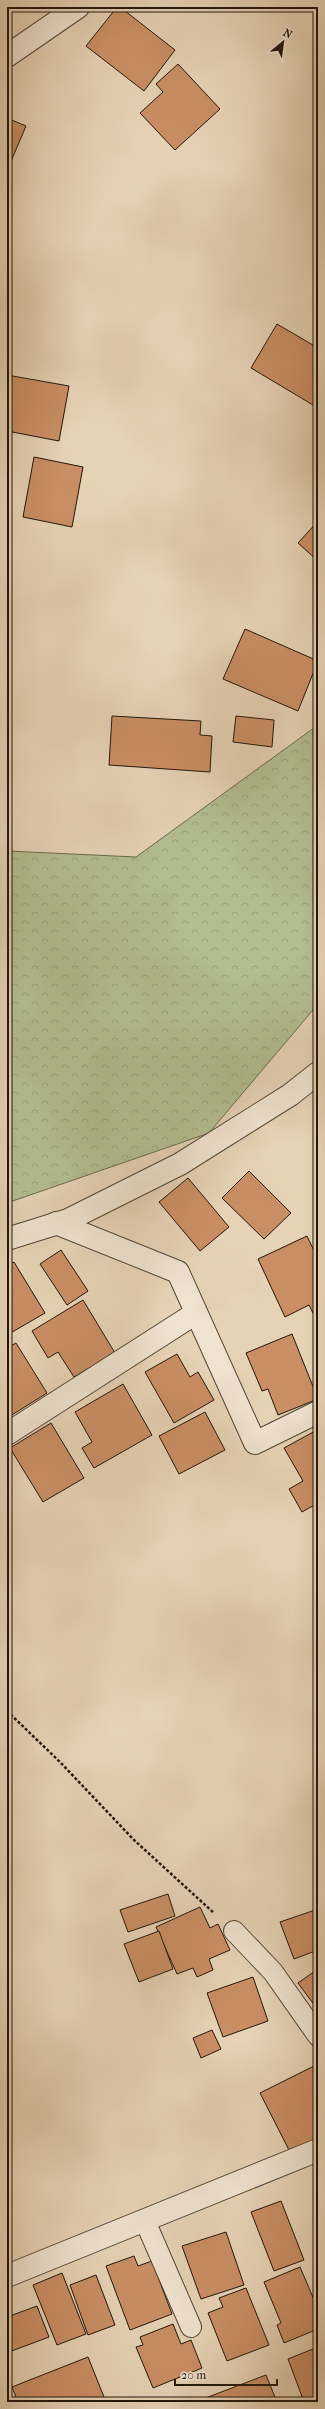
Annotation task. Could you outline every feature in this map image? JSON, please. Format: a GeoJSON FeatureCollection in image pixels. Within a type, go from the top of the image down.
{"type":"FeatureCollection","features":[{"type":"Feature","properties":{"kind":"street"},"geometry":{"type":"LineString","coordinates":[[7,56],[78,7]]}},
{"type":"Feature","properties":{"kind":"street"},"geometry":{"type":"LineString","coordinates":[[7,1239],[68,1220],[180,1164],[290,1096],[318,1073]]}},
{"type":"Feature","properties":{"kind":"street"},"geometry":{"type":"LineString","coordinates":[[56,1223],[178,1272],[255,1443],[318,1412]]}},
{"type":"Feature","properties":{"kind":"street"},"geometry":{"type":"LineString","coordinates":[[7,1434],[196,1313]]}},
{"type":"Feature","properties":{"kind":"street"},"geometry":{"type":"LineString","coordinates":[[7,2276],[318,2150]]}},
{"type":"Feature","properties":{"kind":"lane"},"geometry":{"type":"LineString","coordinates":[[234,1931],[273,1972],[318,2036]]}},
{"type":"Feature","properties":{"kind":"lane"},"geometry":{"type":"LineString","coordinates":[[145,2221],[191,2327]]}},
{"type":"Feature","properties":{"kind":"path"},"geometry":{"type":"LineString","coordinates":[[7,1711],[60,1762],[134,1840],[234,1931]]}},
{"type":"Feature","properties":{"kind":"green space"},"geometry":{"type":"Polygon","coordinates":[[[318,725],[318,1004],[209,1133],[7,1203],[7,851],[136,857],[318,725]]]}},
{"type":"Feature","properties":{"kind":"building"},"geometry":{"type":"Polygon","coordinates":[[[117,7],[120,7],[175,50],[144,91],[86,46],[117,7]]]}},
{"type":"Feature","properties":{"kind":"building"},"geometry":{"type":"Polygon","coordinates":[[[178,64],[220,109],[175,150],[140,113],[163,92],[156,84],[178,64]]]}},
{"type":"Feature","properties":{"kind":"building"},"geometry":{"type":"Polygon","coordinates":[[[7,118],[26,126],[9,166],[7,165],[7,118]]]}},
{"type":"Feature","properties":{"kind":"building"},"geometry":{"type":"Polygon","coordinates":[[[277,324],[318,348],[318,408],[251,368],[277,324]]]}},
{"type":"Feature","properties":{"kind":"building"},"geometry":{"type":"Polygon","coordinates":[[[7,375],[69,386],[59,441],[7,431],[7,375]]]}},
{"type":"Feature","properties":{"kind":"building"},"geometry":{"type":"Polygon","coordinates":[[[34,457],[83,467],[72,527],[23,517],[34,457]]]}},
{"type":"Feature","properties":{"kind":"building"},"geometry":{"type":"Polygon","coordinates":[[[318,521],[318,561],[298,543],[318,521]]]}},
{"type":"Feature","properties":{"kind":"building"},"geometry":{"type":"Polygon","coordinates":[[[245,629],[318,661],[298,711],[223,679],[245,629]]]}},
{"type":"Feature","properties":{"kind":"building"},"geometry":{"type":"Polygon","coordinates":[[[112,716],[201,721],[200,735],[212,736],[210,772],[109,765],[112,716]]]}},
{"type":"Feature","properties":{"kind":"building"},"geometry":{"type":"Polygon","coordinates":[[[236,716],[274,720],[272,747],[233,742],[236,716]]]}},
{"type":"Feature","properties":{"kind":"building"},"geometry":{"type":"Polygon","coordinates":[[[249,1171],[291,1213],[264,1239],[222,1198],[249,1171]]]}},
{"type":"Feature","properties":{"kind":"building"},"geometry":{"type":"Polygon","coordinates":[[[188,1178],[229,1227],[200,1251],[159,1202],[188,1178]]]}},
{"type":"Feature","properties":{"kind":"building"},"geometry":{"type":"Polygon","coordinates":[[[307,1236],[318,1259],[318,1313],[314,1315],[309,1305],[285,1317],[258,1259],[307,1236]]]}},
{"type":"Feature","properties":{"kind":"building"},"geometry":{"type":"Polygon","coordinates":[[[61,1250],[88,1291],[67,1305],[40,1264],[61,1250]]]}},
{"type":"Feature","properties":{"kind":"building"},"geometry":{"type":"Polygon","coordinates":[[[14,1262],[45,1313],[7,1335],[7,1266],[14,1262]]]}},
{"type":"Feature","properties":{"kind":"building"},"geometry":{"type":"Polygon","coordinates":[[[83,1300],[115,1353],[74,1377],[58,1352],[48,1358],[32,1331],[83,1300]]]}},
{"type":"Feature","properties":{"kind":"building"},"geometry":{"type":"Polygon","coordinates":[[[292,1334],[318,1399],[278,1415],[268,1389],[262,1391],[246,1353],[292,1334]]]}},
{"type":"Feature","properties":{"kind":"building"},"geometry":{"type":"Polygon","coordinates":[[[16,1343],[47,1393],[7,1418],[7,1348],[16,1343]]]}},
{"type":"Feature","properties":{"kind":"building"},"geometry":{"type":"Polygon","coordinates":[[[177,1354],[190,1377],[198,1372],[214,1400],[174,1423],[145,1372],[177,1354]]]}},
{"type":"Feature","properties":{"kind":"building"},"geometry":{"type":"Polygon","coordinates":[[[123,1384],[152,1435],[94,1468],[82,1448],[92,1442],[75,1412],[123,1384]]]}},
{"type":"Feature","properties":{"kind":"building"},"geometry":{"type":"Polygon","coordinates":[[[205,1412],[225,1450],[179,1474],[159,1436],[205,1412]]]}},
{"type":"Feature","properties":{"kind":"building"},"geometry":{"type":"Polygon","coordinates":[[[51,1423],[84,1478],[43,1502],[10,1448],[51,1423]]]}},
{"type":"Feature","properties":{"kind":"building"},"geometry":{"type":"Polygon","coordinates":[[[315,1431],[318,1436],[318,1503],[302,1512],[289,1489],[303,1481],[284,1448],[315,1431]]]}},
{"type":"Feature","properties":{"kind":"building"},"geometry":{"type":"Polygon","coordinates":[[[7,1510],[12,1517],[7,1520],[7,1510]]]}},
{"type":"Feature","properties":{"kind":"building"},"geometry":{"type":"Polygon","coordinates":[[[168,1894],[175,1916],[128,1932],[120,1910],[168,1894]]]}},
{"type":"Feature","properties":{"kind":"building"},"geometry":{"type":"Polygon","coordinates":[[[200,1907],[210,1928],[218,1924],[230,1950],[209,1959],[213,1970],[197,1977],[193,1968],[177,1974],[156,1927],[200,1907]]]}},
{"type":"Feature","properties":{"kind":"building"},"geometry":{"type":"Polygon","coordinates":[[[318,1909],[318,1950],[294,1959],[280,1922],[318,1909]]]}},
{"type":"Feature","properties":{"kind":"building"},"geometry":{"type":"Polygon","coordinates":[[[159,1931],[173,1969],[139,1982],[124,1944],[159,1931]]]}},
{"type":"Feature","properties":{"kind":"building"},"geometry":{"type":"Polygon","coordinates":[[[315,1971],[318,1975],[318,2010],[298,1983],[315,1971]]]}},
{"type":"Feature","properties":{"kind":"building"},"geometry":{"type":"Polygon","coordinates":[[[253,1977],[268,2021],[223,2037],[207,1993],[253,1977]]]}},
{"type":"Feature","properties":{"kind":"building"},"geometry":{"type":"Polygon","coordinates":[[[212,2030],[221,2049],[201,2058],[193,2038],[212,2030]]]}},
{"type":"Feature","properties":{"kind":"building"},"geometry":{"type":"Polygon","coordinates":[[[318,2064],[318,2140],[291,2154],[260,2093],[318,2064]]]}},
{"type":"Feature","properties":{"kind":"building"},"geometry":{"type":"Polygon","coordinates":[[[281,2201],[304,2260],[274,2271],[251,2212],[281,2201]]]}},
{"type":"Feature","properties":{"kind":"building"},"geometry":{"type":"Polygon","coordinates":[[[226,2232],[244,2285],[201,2299],[182,2246],[226,2232]]]}},
{"type":"Feature","properties":{"kind":"building"},"geometry":{"type":"Polygon","coordinates":[[[134,2256],[138,2266],[152,2261],[172,2314],[130,2330],[106,2266],[134,2256]]]}},
{"type":"Feature","properties":{"kind":"building"},"geometry":{"type":"Polygon","coordinates":[[[300,2267],[318,2309],[318,2329],[284,2343],[277,2325],[281,2323],[264,2282],[300,2267]]]}},
{"type":"Feature","properties":{"kind":"building"},"geometry":{"type":"Polygon","coordinates":[[[62,2273],[86,2334],[57,2345],[33,2285],[62,2273]]]}},
{"type":"Feature","properties":{"kind":"building"},"geometry":{"type":"Polygon","coordinates":[[[96,2275],[115,2325],[88,2335],[70,2285],[96,2275]]]}},
{"type":"Feature","properties":{"kind":"building"},"geometry":{"type":"Polygon","coordinates":[[[246,2288],[269,2345],[227,2361],[208,2313],[223,2307],[219,2298],[246,2288]]]}},
{"type":"Feature","properties":{"kind":"building"},"geometry":{"type":"Polygon","coordinates":[[[37,2306],[49,2337],[9,2352],[7,2346],[7,2317],[37,2306]]]}},
{"type":"Feature","properties":{"kind":"building"},"geometry":{"type":"Polygon","coordinates":[[[173,2324],[181,2344],[191,2340],[202,2368],[153,2388],[136,2347],[143,2345],[140,2337],[173,2324]]]}},
{"type":"Feature","properties":{"kind":"building"},"geometry":{"type":"Polygon","coordinates":[[[318,2347],[318,2402],[304,2402],[288,2359],[318,2347]]]}},
{"type":"Feature","properties":{"kind":"building"},"geometry":{"type":"Polygon","coordinates":[[[88,2357],[106,2402],[18,2402],[12,2387],[88,2357]]]}},
{"type":"Feature","properties":{"kind":"building"},"geometry":{"type":"Polygon","coordinates":[[[266,2375],[277,2402],[195,2402],[266,2375]]]}}]}
